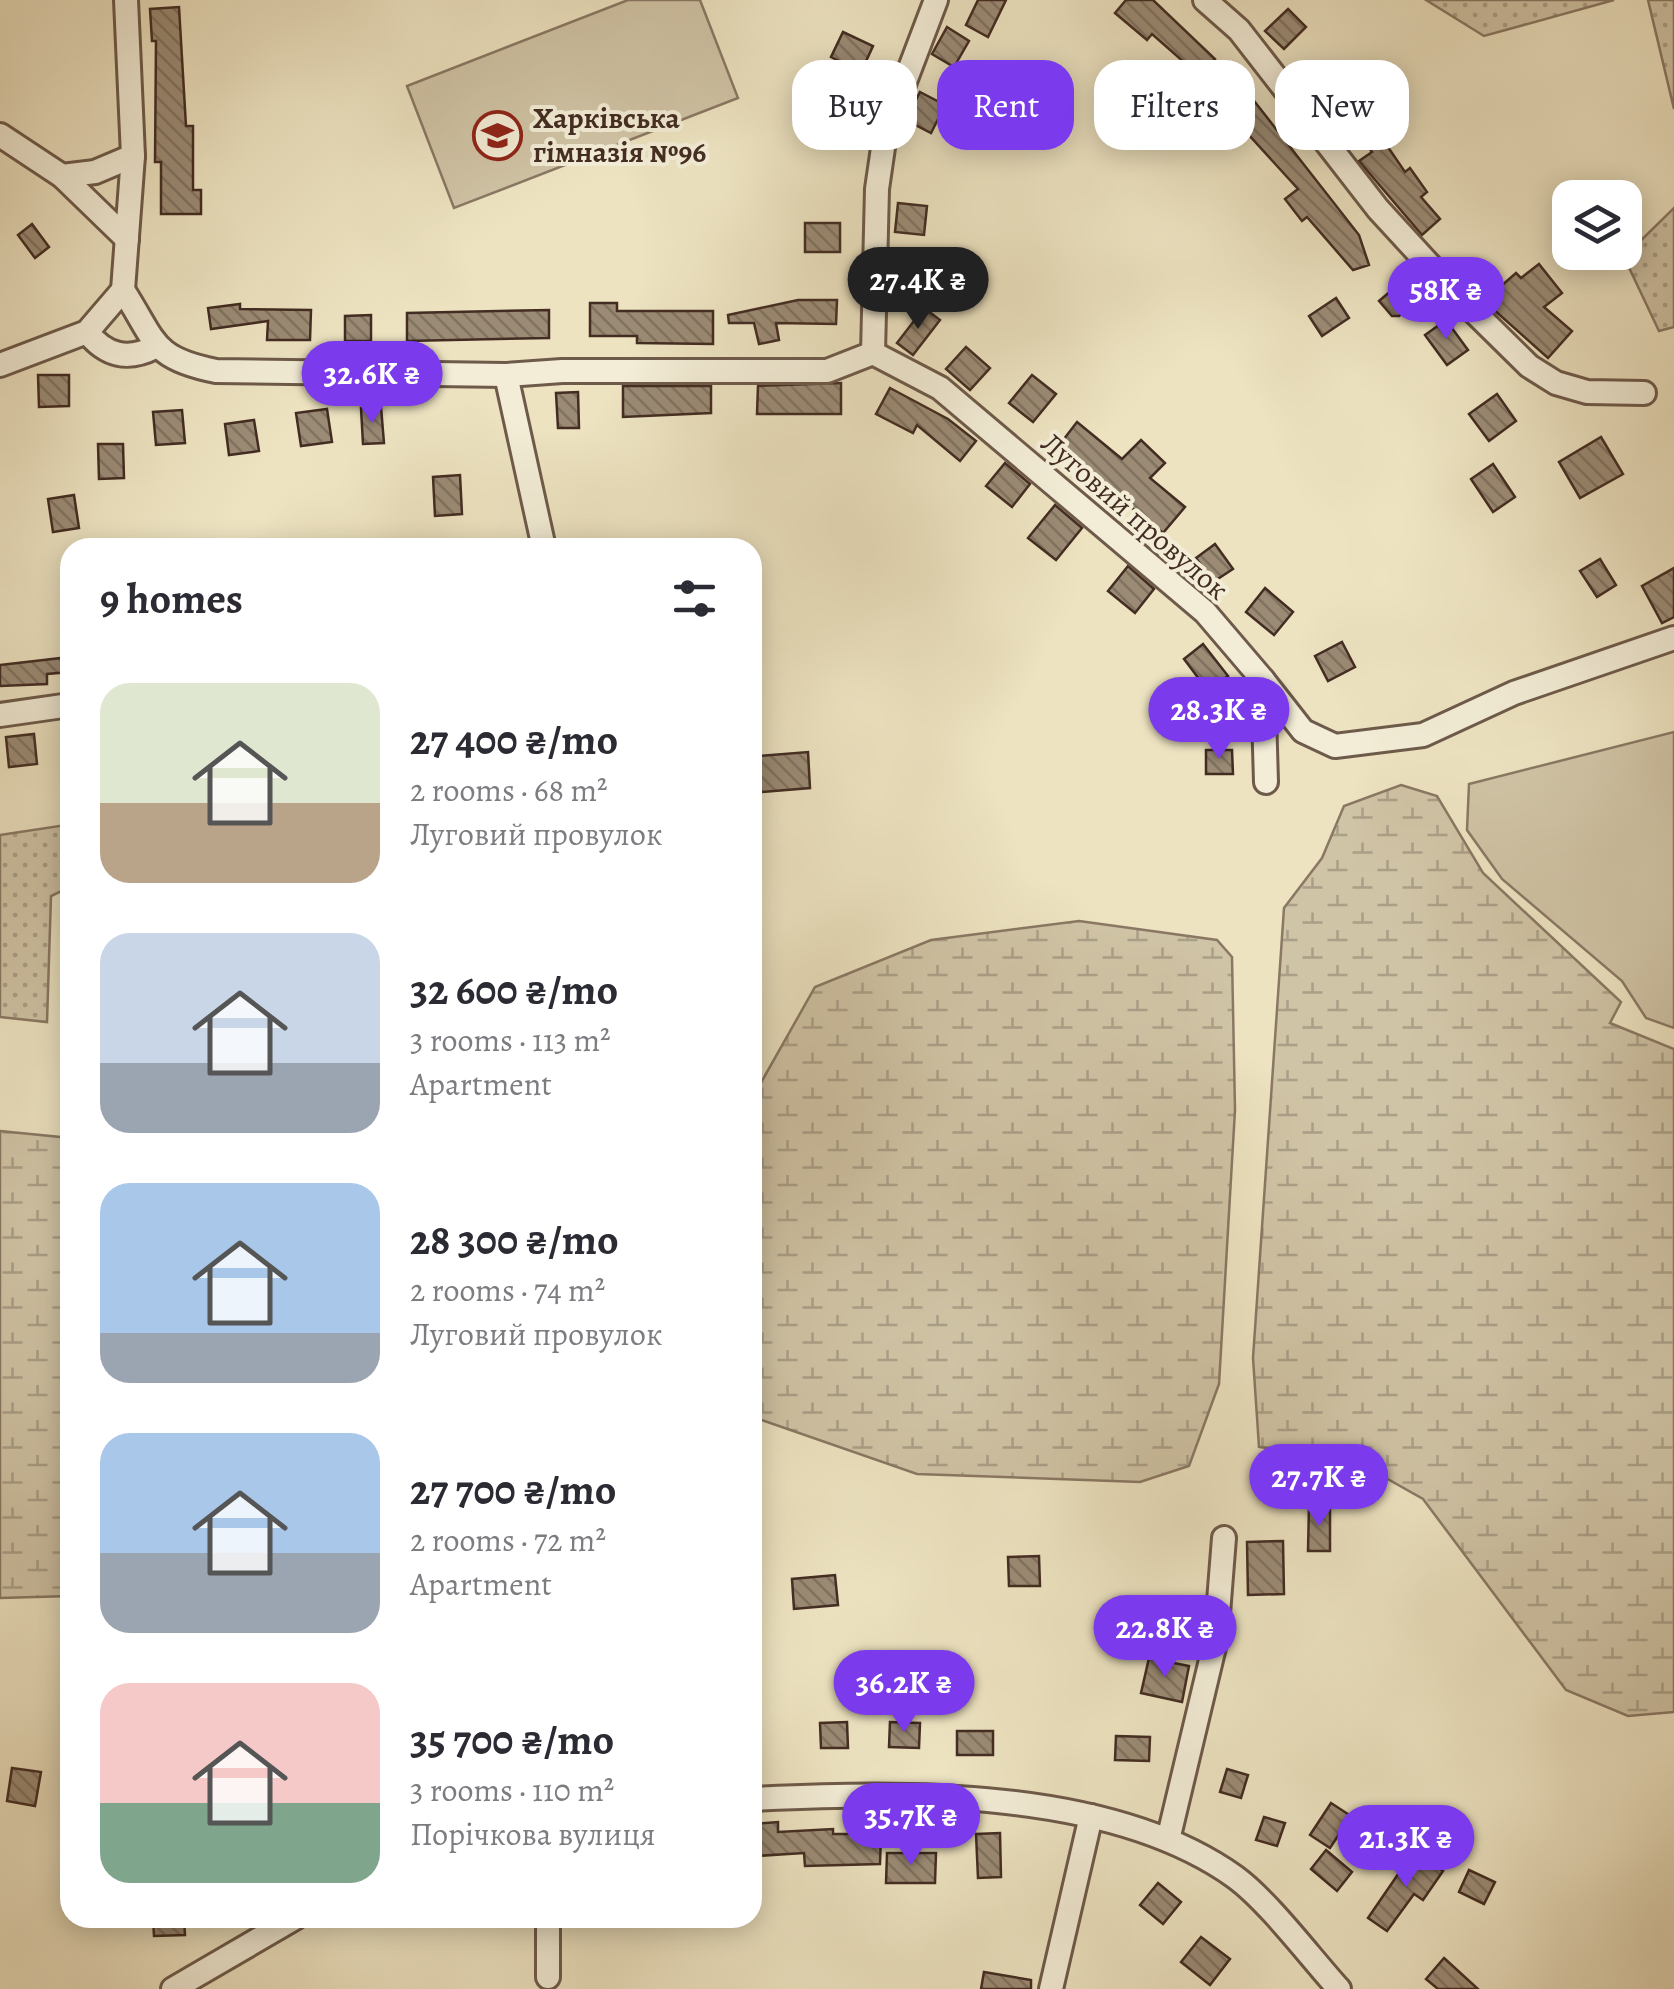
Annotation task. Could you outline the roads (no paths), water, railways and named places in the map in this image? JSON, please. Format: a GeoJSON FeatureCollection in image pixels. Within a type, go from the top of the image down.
{"type":"FeatureCollection","features":[{"type":"Feature","properties":{"kind":"street"},"geometry":{"type":"LineString","coordinates":[[126,0],[132,156],[123,290],[155,347],[183,365],[216,371],[506,375],[827,370],[873,353],[877,189],[884,134],[936,0]]}},
{"type":"Feature","properties":{"kind":"street"},"geometry":{"type":"LineString","coordinates":[[1205,0],[1238,30],[1378,209],[1530,366],[1556,382],[1587,392],[1644,393]]}},
{"type":"Feature","properties":{"kind":"street"},"geometry":{"type":"LineString","coordinates":[[0,135],[62,176],[127,239]]}},
{"type":"Feature","properties":{"kind":"street"},"geometry":{"type":"LineString","coordinates":[[62,176],[95,172],[132,156]]}},
{"type":"Feature","properties":{"kind":"street"},"geometry":{"type":"LineString","coordinates":[[0,365],[87,332],[123,290]]}},
{"type":"Feature","properties":{"kind":"street"},"geometry":{"type":"LineString","coordinates":[[87,332],[110,353],[125,356],[155,347]]}},
{"type":"Feature","properties":{"kind":"street","name":"Луговий провулок"},"geometry":{"type":"LineString","coordinates":[[873,353],[940,388],[1205,612],[1303,731],[1335,746],[1423,735],[1514,693],[1674,638]]}},
{"type":"Feature","properties":{"kind":"street"},"geometry":{"type":"LineString","coordinates":[[506,375],[542,538]]}},
{"type":"Feature","properties":{"kind":"street"},"geometry":{"type":"LineString","coordinates":[[1263,680],[1266,782]]}},
{"type":"Feature","properties":{"kind":"street"},"geometry":{"type":"LineString","coordinates":[[0,715],[60,706]]}},
{"type":"Feature","properties":{"kind":"street"},"geometry":{"type":"LineString","coordinates":[[1168,1840],[1216,1639],[1224,1538]]}},
{"type":"Feature","properties":{"kind":"street"},"geometry":{"type":"LineString","coordinates":[[762,1799],[840,1795],[965,1801],[1091,1816],[1168,1840],[1237,1878],[1339,1989]]}},
{"type":"Feature","properties":{"kind":"street"},"geometry":{"type":"LineString","coordinates":[[1050,1989],[1091,1816]]}},
{"type":"Feature","properties":{"kind":"street"},"geometry":{"type":"LineString","coordinates":[[173,1989],[278,1928]]}},
{"type":"Feature","properties":{"kind":"street"},"geometry":{"type":"LineString","coordinates":[[548,1928],[548,1976]]}},
{"type":"Feature","properties":{"kind":"place","name":"Харківська гімназія №96"},"geometry":{"type":"Point","coordinates":[498,135]}}]}
